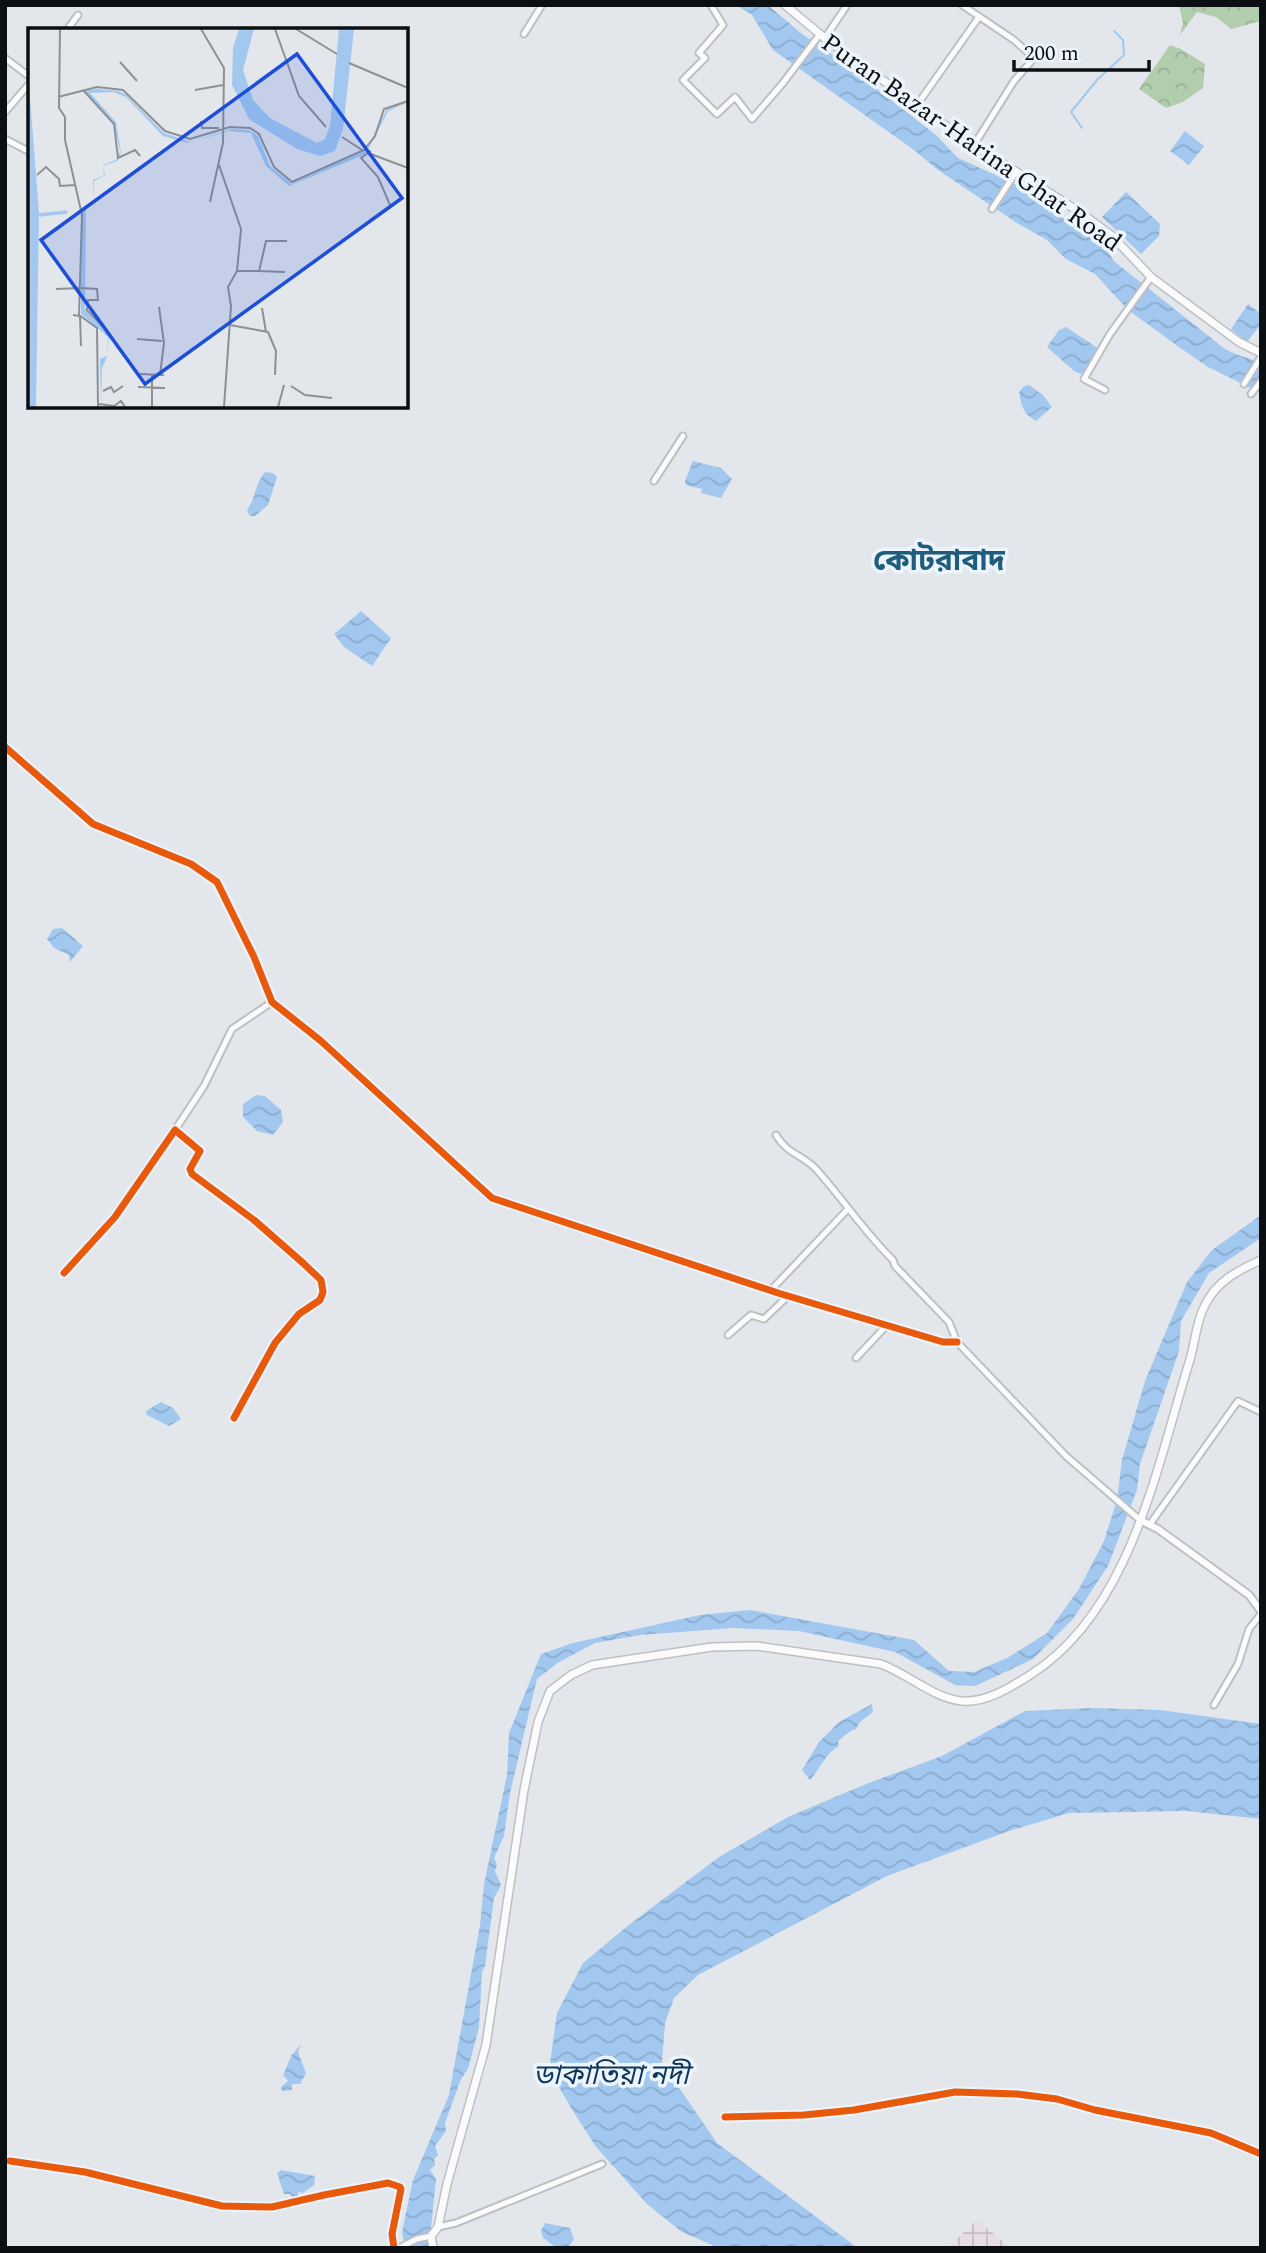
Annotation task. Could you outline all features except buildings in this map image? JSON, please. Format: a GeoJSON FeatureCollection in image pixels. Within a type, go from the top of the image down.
{"type":"FeatureCollection","features":[{"type":"Feature","properties":{"kind":"main road","name":"Puran Bazar-Harina Ghat Road"},"geometry":{"type":"LineString","coordinates":[[785,5],[822,36],[917,105],[1111,235],[1151,277],[1239,342],[1261,355]]}},
{"type":"Feature","properties":{"kind":"main road"},"geometry":{"type":"LineString","coordinates":[[433,2248],[431,2236],[438,2227],[447,2184],[486,2045],[524,1790],[538,1722],[550,1691],[571,1675],[592,1665],[712,1647],[757,1646],[881,1664],[896,1669],[943,1697],[967,1702],[1010,1688],[1036,1672],[1089,1621],[1123,1564],[1140,1520],[1192,1356],[1200,1316],[1224,1280],[1261,1260]]}},
{"type":"Feature","properties":{"kind":"street"},"geometry":{"type":"LineString","coordinates":[[524,34],[542,5]]}},
{"type":"Feature","properties":{"kind":"street"},"geometry":{"type":"LineString","coordinates":[[711,5],[723,25],[699,53],[705,58],[683,80],[717,114],[735,97],[752,119],[847,5]]}},
{"type":"Feature","properties":{"kind":"street"},"geometry":{"type":"LineString","coordinates":[[962,5],[1014,40],[1034,58]]}},
{"type":"Feature","properties":{"kind":"street"},"geometry":{"type":"LineString","coordinates":[[68,28],[78,15]]}},
{"type":"Feature","properties":{"kind":"street"},"geometry":{"type":"LineString","coordinates":[[917,105],[979,17]]}},
{"type":"Feature","properties":{"kind":"street"},"geometry":{"type":"LineString","coordinates":[[974,145],[1014,80],[1038,50]]}},
{"type":"Feature","properties":{"kind":"street"},"geometry":{"type":"LineString","coordinates":[[5,58],[28,78]]}},
{"type":"Feature","properties":{"kind":"street"},"geometry":{"type":"LineString","coordinates":[[5,112],[28,83]]}},
{"type":"Feature","properties":{"kind":"street"},"geometry":{"type":"LineString","coordinates":[[5,139],[28,151]]}},
{"type":"Feature","properties":{"kind":"street"},"geometry":{"type":"LineString","coordinates":[[992,209],[1016,172]]}},
{"type":"Feature","properties":{"kind":"street"},"geometry":{"type":"LineString","coordinates":[[1105,390],[1084,379],[1126,311],[1151,277]]}},
{"type":"Feature","properties":{"kind":"street"},"geometry":{"type":"LineString","coordinates":[[1244,384],[1261,355]]}},
{"type":"Feature","properties":{"kind":"street"},"geometry":{"type":"LineString","coordinates":[[1251,394],[1261,381]]}},
{"type":"Feature","properties":{"kind":"street"},"geometry":{"type":"LineString","coordinates":[[654,481],[683,436]]}},
{"type":"Feature","properties":{"kind":"street"},"geometry":{"type":"LineString","coordinates":[[5,747],[93,824],[191,864],[217,882],[254,957],[272,1002],[321,1041],[492,1198],[788,1296],[943,1342],[957,1342]]}},
{"type":"Feature","properties":{"kind":"street"},"geometry":{"type":"LineString","coordinates":[[64,1273],[115,1217],[175,1130],[205,1086],[232,1029],[272,1002]]}},
{"type":"Feature","properties":{"kind":"street"},"geometry":{"type":"LineString","coordinates":[[175,1130],[200,1151],[190,1169],[196,1179],[254,1220],[320,1280],[323,1292],[320,1300],[299,1314],[275,1343],[234,1418]]}},
{"type":"Feature","properties":{"kind":"street"},"geometry":{"type":"LineString","coordinates":[[776,1135],[782,1144],[800,1159],[810,1163],[847,1210],[885,1250],[895,1266],[949,1322],[957,1342],[1066,1456],[1140,1520],[1150,1524],[1249,1595],[1261,1613],[1249,1629],[1238,1664],[1214,1705]]}},
{"type":"Feature","properties":{"kind":"street"},"geometry":{"type":"LineString","coordinates":[[772,1289],[847,1210]]}},
{"type":"Feature","properties":{"kind":"street"},"geometry":{"type":"LineString","coordinates":[[727,1335],[751,1315],[764,1319],[788,1296]]}},
{"type":"Feature","properties":{"kind":"street"},"geometry":{"type":"LineString","coordinates":[[856,1358],[887,1325]]}},
{"type":"Feature","properties":{"kind":"street"},"geometry":{"type":"LineString","coordinates":[[1150,1524],[1238,1401],[1261,1412]]}},
{"type":"Feature","properties":{"kind":"street"},"geometry":{"type":"LineString","coordinates":[[725,2117],[804,2115],[854,2110],[955,2092],[1017,2094],[1057,2099],[1095,2110],[1211,2133],[1261,2154]]}},
{"type":"Feature","properties":{"kind":"street"},"geometry":{"type":"LineString","coordinates":[[10,2161],[85,2172],[222,2206],[272,2207],[324,2194],[388,2183],[400,2186],[401,2189],[392,2234],[394,2248]]}},
{"type":"Feature","properties":{"kind":"street"},"geometry":{"type":"LineString","coordinates":[[438,2227],[456,2223],[601,2164]]}},
{"type":"Feature","properties":{"kind":"street"},"geometry":{"type":"LineString","coordinates":[[399,2248],[417,2239],[431,2236]]}},
{"type":"Feature","properties":{"kind":"shaded area"},"geometry":{"type":"Polygon","coordinates":[[[977,2220],[1011,2248],[947,2248],[977,2220]]]}},
{"type":"Feature","properties":{"kind":"green space"},"geometry":{"type":"Polygon","coordinates":[[[1179,5],[1261,5],[1261,21],[1231,29],[1216,17],[1197,12],[1180,35],[1183,23],[1179,5]]]}},
{"type":"Feature","properties":{"kind":"green space"},"geometry":{"type":"Polygon","coordinates":[[[1170,45],[1205,64],[1203,88],[1183,102],[1166,108],[1139,89],[1170,45]]]}},
{"type":"Feature","properties":{"kind":"water"},"geometry":{"type":"Polygon","coordinates":[[[737,5],[768,5],[802,34],[936,135],[958,158],[1026,189],[1074,227],[1099,240],[1115,262],[1225,349],[1261,364],[1261,393],[1208,367],[1179,347],[1128,310],[1095,274],[1066,259],[1047,240],[938,170],[773,50],[752,15],[737,5]]]}},
{"type":"Feature","properties":{"kind":"water"},"geometry":{"type":"Polygon","coordinates":[[[1185,131],[1204,146],[1189,165],[1170,151],[1185,131]]]}},
{"type":"Feature","properties":{"kind":"water"},"geometry":{"type":"Polygon","coordinates":[[[1126,192],[1160,224],[1159,236],[1141,254],[1102,217],[1126,192]]]}},
{"type":"Feature","properties":{"kind":"water"},"geometry":{"type":"Polygon","coordinates":[[[1248,304],[1261,314],[1261,324],[1247,342],[1231,329],[1248,304]]]}},
{"type":"Feature","properties":{"kind":"water"},"geometry":{"type":"Polygon","coordinates":[[[1066,327],[1099,349],[1084,375],[1074,371],[1047,347],[1059,330],[1066,327]]]}},
{"type":"Feature","properties":{"kind":"water"},"geometry":{"type":"Polygon","coordinates":[[[1029,385],[1043,395],[1052,407],[1036,421],[1026,413],[1019,392],[1029,385]]]}},
{"type":"Feature","properties":{"kind":"water"},"geometry":{"type":"Polygon","coordinates":[[[693,461],[721,468],[732,479],[721,498],[701,493],[702,489],[686,485],[693,461]]]}},
{"type":"Feature","properties":{"kind":"water"},"geometry":{"type":"Polygon","coordinates":[[[265,472],[273,473],[277,477],[268,505],[255,516],[250,516],[247,510],[265,472]]]}},
{"type":"Feature","properties":{"kind":"water"},"geometry":{"type":"Polygon","coordinates":[[[361,611],[391,638],[372,666],[344,647],[334,634],[361,611]]]}},
{"type":"Feature","properties":{"kind":"water"},"geometry":{"type":"Polygon","coordinates":[[[62,928],[83,946],[70,962],[69,955],[54,948],[47,939],[53,929],[62,928]]]}},
{"type":"Feature","properties":{"kind":"water"},"geometry":{"type":"Polygon","coordinates":[[[256,1095],[265,1096],[281,1110],[283,1122],[273,1135],[257,1131],[243,1117],[243,1104],[256,1095]]]}},
{"type":"Feature","properties":{"kind":"water"},"geometry":{"type":"Polygon","coordinates":[[[1261,1215],[1261,1238],[1209,1273],[1181,1321],[1179,1351],[1140,1464],[1137,1490],[1108,1566],[1073,1619],[1033,1659],[975,1686],[955,1685],[895,1652],[799,1631],[733,1628],[640,1635],[595,1643],[559,1662],[537,1679],[510,1793],[504,1836],[494,1858],[497,1864],[495,1871],[501,1885],[494,1898],[482,1972],[479,2027],[468,2069],[461,2079],[445,2123],[446,2131],[435,2146],[438,2155],[430,2170],[436,2179],[429,2248],[405,2248],[402,2232],[413,2180],[449,2095],[480,1925],[484,1884],[507,1775],[509,1733],[541,1654],[573,1643],[700,1615],[750,1610],[914,1640],[949,1671],[974,1672],[1007,1658],[1047,1633],[1079,1589],[1104,1541],[1117,1500],[1122,1460],[1145,1381],[1187,1282],[1212,1250],[1261,1215]]]}},
{"type":"Feature","properties":{"kind":"water"},"geometry":{"type":"Polygon","coordinates":[[[161,1402],[173,1408],[181,1419],[169,1426],[147,1415],[146,1411],[161,1402]]]}},
{"type":"Feature","properties":{"kind":"water"},"geometry":{"type":"Polygon","coordinates":[[[872,1704],[873,1712],[861,1721],[855,1730],[838,1741],[839,1746],[810,1780],[802,1770],[819,1742],[839,1722],[872,1704]]]}},
{"type":"Feature","properties":{"kind":"water","name":"ডাকাতিয়া নদী"},"geometry":{"type":"Polygon","coordinates":[[[1092,1708],[1160,1710],[1261,1724],[1261,1819],[1187,1811],[1069,1813],[1009,1831],[887,1876],[698,1975],[674,1998],[665,2023],[662,2063],[717,2143],[858,2248],[719,2248],[682,2232],[647,2204],[596,2147],[549,2070],[557,2013],[583,1963],[719,1857],[788,1817],[942,1756],[1025,1711],[1092,1708]]]}},
{"type":"Feature","properties":{"kind":"water"},"geometry":{"type":"Polygon","coordinates":[[[301,2044],[298,2052],[306,2073],[300,2084],[292,2084],[292,2090],[282,2091],[281,2087],[288,2081],[283,2075],[291,2056],[301,2044]]]}},
{"type":"Feature","properties":{"kind":"water"},"geometry":{"type":"Polygon","coordinates":[[[281,2170],[315,2176],[314,2185],[303,2193],[298,2192],[298,2196],[284,2194],[277,2173],[281,2170]]]}},
{"type":"Feature","properties":{"kind":"water"},"geometry":{"type":"Polygon","coordinates":[[[545,2223],[570,2228],[574,2239],[569,2246],[557,2248],[543,2238],[541,2231],[545,2223]]]}},
{"type":"Feature","properties":{"kind":"waterway"},"geometry":{"type":"LineString","coordinates":[[1082,128],[1071,112],[1097,80],[1124,55],[1123,40],[1114,31]]}},
{"type":"Feature","properties":{"kind":"cycle path"},"geometry":{"type":"LineString","coordinates":[[5,747],[93,824],[191,864],[217,882],[254,957],[272,1002],[321,1041],[492,1198],[778,1293],[943,1342],[957,1342]]}},
{"type":"Feature","properties":{"kind":"cycle path"},"geometry":{"type":"LineString","coordinates":[[64,1273],[115,1217],[175,1130],[200,1151],[190,1169],[192,1174],[254,1220],[303,1263],[321,1280],[323,1292],[320,1300],[299,1314],[275,1343],[234,1418]]}},
{"type":"Feature","properties":{"kind":"cycle path"},"geometry":{"type":"LineString","coordinates":[[725,2117],[804,2115],[854,2110],[955,2092],[1017,2094],[1057,2099],[1095,2110],[1211,2133],[1261,2154]]}},
{"type":"Feature","properties":{"kind":"cycle path"},"geometry":{"type":"LineString","coordinates":[[10,2161],[85,2172],[222,2206],[272,2207],[388,2183],[401,2189],[392,2234],[394,2248]]}},
{"type":"Feature","properties":{"kind":"district","name":"কোটরাবাদ"},"geometry":{"type":"Point","coordinates":[939,560]}}]}
